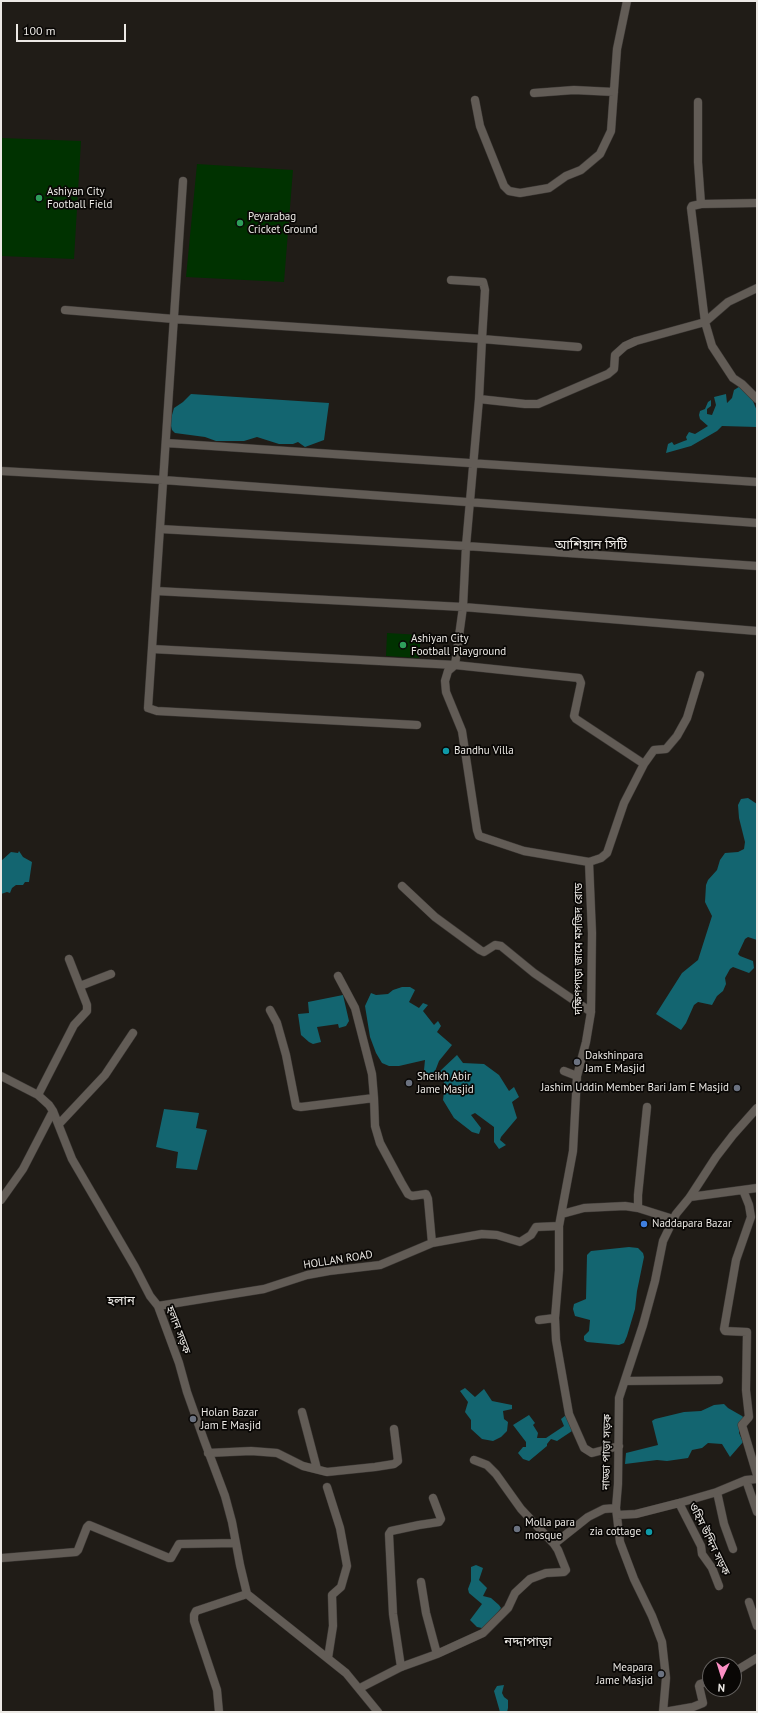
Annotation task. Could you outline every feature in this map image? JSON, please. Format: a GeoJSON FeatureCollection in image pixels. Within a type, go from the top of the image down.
{"type":"FeatureCollection","features":[{"type":"Feature","properties":{"kind":"street"},"geometry":{"type":"LineString","coordinates":[[475,100],[480,126],[504,186],[509,191],[520,193],[550,188],[566,176],[581,170],[600,154],[611,131],[617,49],[627,1]]}},
{"type":"Feature","properties":{"kind":"street"},"geometry":{"type":"LineString","coordinates":[[534,93],[574,90],[614,92]]}},
{"type":"Feature","properties":{"kind":"street"},"geometry":{"type":"LineString","coordinates":[[698,102],[698,162],[701,204]]}},
{"type":"Feature","properties":{"kind":"street"},"geometry":{"type":"LineString","coordinates":[[183,181],[148,708],[417,725]]}},
{"type":"Feature","properties":{"kind":"street"},"geometry":{"type":"LineString","coordinates":[[757,203],[701,204],[692,206],[691,208],[705,322],[712,346],[733,378],[742,384],[757,399]]}},
{"type":"Feature","properties":{"kind":"street"},"geometry":{"type":"LineString","coordinates":[[451,280],[483,282],[485,290],[479,399],[466,546],[463,607],[455,665],[448,671],[445,681],[446,692],[462,731],[479,836],[524,851],[589,862],[601,858],[607,853],[624,803],[644,764],[654,750],[666,749],[677,736],[687,718],[700,675]]}},
{"type":"Feature","properties":{"kind":"street"},"geometry":{"type":"LineString","coordinates":[[479,399],[538,404],[612,372],[614,369],[615,355],[625,346],[636,341],[705,322],[728,302],[757,288]]}},
{"type":"Feature","properties":{"kind":"street"},"geometry":{"type":"LineString","coordinates":[[64,310],[174,319],[578,346]]}},
{"type":"Feature","properties":{"kind":"street"},"geometry":{"type":"LineString","coordinates":[[166,443],[757,482]]}},
{"type":"Feature","properties":{"kind":"street"},"geometry":{"type":"LineString","coordinates":[[1,470],[163,480],[757,523]]}},
{"type":"Feature","properties":{"kind":"street"},"geometry":{"type":"LineString","coordinates":[[160,529],[466,546],[757,566]]}},
{"type":"Feature","properties":{"kind":"street"},"geometry":{"type":"LineString","coordinates":[[156,591],[463,607],[757,632]]}},
{"type":"Feature","properties":{"kind":"street"},"geometry":{"type":"LineString","coordinates":[[152,649],[455,665],[579,678],[581,683],[574,716],[576,719],[644,764]]}},
{"type":"Feature","properties":{"kind":"street","name":"দক্ষিণপাড়া জামে মসজিদ রোড"},"geometry":{"type":"LineString","coordinates":[[589,862],[592,933],[591,1012],[586,1042],[577,1076],[573,1151],[559,1226],[559,1270],[555,1318],[556,1340],[570,1414],[584,1448],[592,1453],[619,1446]]}},
{"type":"Feature","properties":{"kind":"street"},"geometry":{"type":"LineString","coordinates":[[402,886],[435,917],[480,950],[484,952],[495,945],[501,946],[534,973],[591,1012]]}},
{"type":"Feature","properties":{"kind":"street"},"geometry":{"type":"LineString","coordinates":[[38,1095],[74,1025],[87,1011],[87,1005],[68,959]]}},
{"type":"Feature","properties":{"kind":"street"},"geometry":{"type":"LineString","coordinates":[[80,986],[111,974]]}},
{"type":"Feature","properties":{"kind":"street"},"geometry":{"type":"LineString","coordinates":[[338,976],[355,1008],[372,1074],[375,1126],[380,1143],[408,1194],[412,1196],[426,1194],[428,1199],[432,1243]]}},
{"type":"Feature","properties":{"kind":"street"},"geometry":{"type":"LineString","coordinates":[[270,1010],[276,1023],[286,1055],[296,1106],[301,1107],[374,1098]]}},
{"type":"Feature","properties":{"kind":"street"},"geometry":{"type":"LineString","coordinates":[[59,1124],[105,1075],[133,1033]]}},
{"type":"Feature","properties":{"kind":"street"},"geometry":{"type":"LineString","coordinates":[[564,1071],[577,1076]]}},
{"type":"Feature","properties":{"kind":"street","name":"হলান সড়ক"},"geometry":{"type":"LineString","coordinates":[[1,1076],[38,1095],[49,1105],[59,1124],[72,1159],[150,1296],[158,1306],[174,1346],[187,1392],[225,1496],[247,1594]]}},
{"type":"Feature","properties":{"kind":"street"},"geometry":{"type":"LineString","coordinates":[[638,1208],[647,1107]]}},
{"type":"Feature","properties":{"kind":"street","name":"নাড্ডা পাড়া সড়ক"},"geometry":{"type":"LineString","coordinates":[[664,1712],[666,1678],[662,1642],[620,1542],[617,1512],[619,1398],[643,1325],[655,1281],[663,1241],[673,1219],[690,1197],[733,1134],[757,1108]]}},
{"type":"Feature","properties":{"kind":"street"},"geometry":{"type":"LineString","coordinates":[[1,1200],[23,1169],[53,1111]]}},
{"type":"Feature","properties":{"kind":"street"},"geometry":{"type":"LineString","coordinates":[[690,1197],[757,1188]]}},
{"type":"Feature","properties":{"kind":"street"},"geometry":{"type":"LineString","coordinates":[[743,1190],[749,1205],[751,1217],[736,1260],[724,1329],[725,1331],[747,1332],[746,1390],[749,1417],[742,1425],[757,1475]]}},
{"type":"Feature","properties":{"kind":"street"},"geometry":{"type":"LineString","coordinates":[[562,1214],[584,1208],[625,1206],[638,1208],[673,1219]]}},
{"type":"Feature","properties":{"kind":"street","name":"HOLLAN ROAD"},"geometry":{"type":"LineString","coordinates":[[158,1306],[264,1289],[321,1272],[380,1265],[432,1243],[482,1234],[497,1235],[520,1242],[531,1235],[536,1227],[559,1226]]}},
{"type":"Feature","properties":{"kind":"street"},"geometry":{"type":"LineString","coordinates":[[539,1320],[555,1318]]}},
{"type":"Feature","properties":{"kind":"street"},"geometry":{"type":"LineString","coordinates":[[625,1381],[719,1380]]}},
{"type":"Feature","properties":{"kind":"street"},"geometry":{"type":"LineString","coordinates":[[302,1412],[318,1469]]}},
{"type":"Feature","properties":{"kind":"street"},"geometry":{"type":"LineString","coordinates":[[208,1452],[251,1451],[277,1453],[303,1466],[327,1472],[394,1464],[398,1461],[394,1429]]}},
{"type":"Feature","properties":{"kind":"street"},"geometry":{"type":"LineString","coordinates":[[360,1688],[401,1668],[437,1654],[483,1633],[508,1608],[515,1593],[530,1579],[546,1572],[564,1572],[566,1570],[554,1544],[521,1509],[496,1474],[487,1465],[474,1460]]}},
{"type":"Feature","properties":{"kind":"street"},"geometry":{"type":"LineString","coordinates":[[554,1544],[588,1517],[604,1509],[636,1514],[718,1492],[746,1480],[757,1479]]}},
{"type":"Feature","properties":{"kind":"street"},"geometry":{"type":"LineString","coordinates":[[746,1480],[757,1512]]}},
{"type":"Feature","properties":{"kind":"street"},"geometry":{"type":"LineString","coordinates":[[327,1487],[340,1528],[347,1566],[341,1587],[332,1595],[333,1626],[328,1658]]}},
{"type":"Feature","properties":{"kind":"street"},"geometry":{"type":"LineString","coordinates":[[718,1492],[724,1524],[733,1549]]}},
{"type":"Feature","properties":{"kind":"street"},"geometry":{"type":"LineString","coordinates":[[401,1668],[394,1614],[389,1534],[391,1531],[419,1524],[439,1522],[441,1519],[433,1498]]}},
{"type":"Feature","properties":{"kind":"street","name":"ওহিম উদ্দিন সড়ক"},"geometry":{"type":"LineString","coordinates":[[679,1503],[701,1546],[702,1554],[712,1568],[720,1586]]}},
{"type":"Feature","properties":{"kind":"street"},"geometry":{"type":"LineString","coordinates":[[2,1558],[76,1552],[89,1525],[169,1558],[171,1558],[179,1544],[236,1543]]}},
{"type":"Feature","properties":{"kind":"street"},"geometry":{"type":"LineString","coordinates":[[421,1582],[426,1613],[437,1654]]}},
{"type":"Feature","properties":{"kind":"street"},"geometry":{"type":"LineString","coordinates":[[219,1712],[217,1690],[194,1621],[194,1615],[196,1611],[247,1594],[346,1673],[360,1688],[378,1712]]}},
{"type":"Feature","properties":{"kind":"street"},"geometry":{"type":"LineString","coordinates":[[749,1602],[757,1626]]}},
{"type":"Feature","properties":{"kind":"street"},"geometry":{"type":"LineString","coordinates":[[742,1667],[757,1658]]}},
{"type":"Feature","properties":{"kind":"street"},"geometry":{"type":"LineString","coordinates":[[664,1712],[693,1707],[703,1703],[699,1686],[702,1683]]}},
{"type":"Feature","properties":{"kind":"green space","name":"Ashiyan City Football Field"},"geometry":{"type":"Polygon","coordinates":[[[1,138],[81,141],[74,259],[1,256],[1,138]]]}},
{"type":"Feature","properties":{"kind":"green space","name":"Peyarabag Cricket Ground"},"geometry":{"type":"Polygon","coordinates":[[[197,164],[293,170],[284,282],[186,277],[197,164]]]}},
{"type":"Feature","properties":{"kind":"green space","name":"Ashiyan City Football Playground"},"geometry":{"type":"Polygon","coordinates":[[[387,633],[421,635],[419,658],[386,656],[387,633]]]}},
{"type":"Feature","properties":{"kind":"water"},"geometry":{"type":"Polygon","coordinates":[[[742,385],[751,396],[757,411],[757,427],[722,426],[717,431],[691,446],[666,453],[668,444],[672,442],[674,445],[687,440],[686,437],[689,432],[695,434],[708,426],[700,419],[699,415],[700,411],[705,409],[708,402],[711,400],[711,406],[707,409],[707,414],[712,415],[716,405],[714,397],[726,394],[727,403],[732,398],[734,390],[742,385]]]}},
{"type":"Feature","properties":{"kind":"water"},"geometry":{"type":"Polygon","coordinates":[[[191,394],[329,403],[324,440],[305,447],[298,442],[293,444],[279,444],[257,437],[244,441],[216,441],[205,437],[175,433],[172,430],[170,422],[174,408],[191,394]]]}},
{"type":"Feature","properties":{"kind":"water"},"geometry":{"type":"Polygon","coordinates":[[[748,798],[757,804],[757,940],[748,937],[745,939],[738,954],[753,961],[754,968],[749,973],[733,967],[730,969],[725,978],[726,984],[723,991],[717,996],[712,1005],[698,1002],[694,1005],[686,1023],[681,1030],[656,1014],[682,973],[698,960],[712,916],[705,902],[706,885],[708,880],[717,870],[720,860],[725,853],[738,852],[744,849],[745,842],[739,818],[738,805],[741,799],[748,798]]]}},
{"type":"Feature","properties":{"kind":"water"},"geometry":{"type":"Polygon","coordinates":[[[19,851],[23,857],[32,862],[29,882],[25,882],[23,885],[16,885],[12,888],[10,893],[7,892],[1,894],[1,861],[11,852],[18,853],[19,851]]]}},
{"type":"Feature","properties":{"kind":"water"},"geometry":{"type":"Polygon","coordinates":[[[402,987],[410,987],[415,990],[409,1002],[419,1008],[423,1003],[428,1005],[423,1011],[434,1025],[438,1021],[441,1026],[437,1032],[452,1045],[439,1061],[434,1074],[428,1075],[424,1070],[425,1060],[399,1066],[389,1066],[382,1063],[376,1053],[370,1037],[365,1006],[371,993],[376,995],[388,994],[393,990],[402,987]]]}},
{"type":"Feature","properties":{"kind":"water"},"geometry":{"type":"Polygon","coordinates":[[[343,995],[349,1021],[346,1026],[339,1028],[338,1024],[317,1027],[321,1042],[313,1044],[309,1042],[301,1035],[298,1014],[309,1013],[308,1002],[343,995]]]}},
{"type":"Feature","properties":{"kind":"water"},"geometry":{"type":"Polygon","coordinates":[[[457,1055],[463,1063],[484,1064],[499,1075],[509,1091],[514,1087],[519,1097],[512,1102],[517,1118],[501,1137],[500,1140],[506,1145],[499,1149],[494,1142],[494,1127],[475,1113],[471,1115],[481,1128],[479,1134],[472,1132],[454,1118],[443,1100],[445,1085],[439,1072],[457,1055]]]}},
{"type":"Feature","properties":{"kind":"water"},"geometry":{"type":"Polygon","coordinates":[[[164,1109],[199,1113],[196,1128],[207,1130],[197,1170],[176,1168],[178,1152],[156,1147],[164,1109]]]}},
{"type":"Feature","properties":{"kind":"water"},"geometry":{"type":"Polygon","coordinates":[[[629,1247],[638,1248],[643,1253],[644,1257],[635,1309],[624,1343],[619,1345],[587,1342],[584,1340],[584,1336],[589,1331],[590,1320],[575,1316],[573,1309],[574,1304],[586,1299],[587,1255],[591,1251],[629,1247]]]}},
{"type":"Feature","properties":{"kind":"water"},"geometry":{"type":"Polygon","coordinates":[[[465,1388],[475,1397],[484,1389],[492,1401],[512,1405],[512,1409],[503,1411],[504,1419],[508,1422],[507,1431],[501,1437],[493,1441],[482,1439],[471,1429],[471,1420],[465,1412],[468,1402],[460,1391],[465,1388]]]}},
{"type":"Feature","properties":{"kind":"water"},"geometry":{"type":"Polygon","coordinates":[[[724,1404],[745,1419],[739,1426],[739,1433],[743,1442],[730,1457],[722,1444],[708,1443],[702,1448],[692,1450],[688,1458],[625,1464],[626,1453],[658,1445],[652,1421],[655,1419],[684,1412],[701,1411],[714,1405],[724,1404]]]}},
{"type":"Feature","properties":{"kind":"water"},"geometry":{"type":"Polygon","coordinates":[[[529,1415],[535,1423],[533,1425],[538,1433],[537,1438],[546,1438],[564,1426],[561,1419],[566,1415],[572,1431],[557,1441],[551,1439],[547,1446],[529,1461],[523,1459],[518,1453],[523,1447],[526,1447],[526,1442],[513,1425],[529,1415]]]}},
{"type":"Feature","properties":{"kind":"water"},"geometry":{"type":"Polygon","coordinates":[[[476,1565],[483,1568],[479,1580],[487,1588],[483,1596],[491,1598],[501,1608],[491,1621],[482,1628],[477,1627],[470,1620],[482,1604],[469,1593],[468,1589],[471,1581],[471,1567],[476,1565]]]}},
{"type":"Feature","properties":{"kind":"water"},"geometry":{"type":"Polygon","coordinates":[[[504,1685],[502,1693],[508,1700],[508,1708],[507,1712],[500,1712],[494,1691],[497,1686],[504,1685]]]}},
{"type":"Feature","properties":{"kind":"place","name":"Ashiyan City Football Field"},"geometry":{"type":"Point","coordinates":[39,198]}},
{"type":"Feature","properties":{"kind":"place","name":"Peyarabag Cricket Ground"},"geometry":{"type":"Point","coordinates":[240,223]}},
{"type":"Feature","properties":{"kind":"place","name":"Ashiyan City Football Playground"},"geometry":{"type":"Point","coordinates":[403,645]}},
{"type":"Feature","properties":{"kind":"place","name":"Bandhu Villa"},"geometry":{"type":"Point","coordinates":[446,751]}},
{"type":"Feature","properties":{"kind":"place","name":"Dakshinpara Jam E Masjid"},"geometry":{"type":"Point","coordinates":[577,1062]}},
{"type":"Feature","properties":{"kind":"place","name":"Sheikh Abir Jame Masjid"},"geometry":{"type":"Point","coordinates":[409,1083]}},
{"type":"Feature","properties":{"kind":"place","name":"Jashim Uddin Member Bari Jam E Masjid"},"geometry":{"type":"Point","coordinates":[737,1088]}},
{"type":"Feature","properties":{"kind":"place","name":"Naddapara Bazar"},"geometry":{"type":"Point","coordinates":[644,1224]}},
{"type":"Feature","properties":{"kind":"place","name":"Holan Bazar Jam E Masjid"},"geometry":{"type":"Point","coordinates":[193,1419]}},
{"type":"Feature","properties":{"kind":"place","name":"Molla para mosque"},"geometry":{"type":"Point","coordinates":[517,1529]}},
{"type":"Feature","properties":{"kind":"place","name":"zia cottage"},"geometry":{"type":"Point","coordinates":[649,1532]}},
{"type":"Feature","properties":{"kind":"place","name":"Meapara Jame Masjid"},"geometry":{"type":"Point","coordinates":[661,1674]}},
{"type":"Feature","properties":{"kind":"district","name":"আশিয়ান সিটি"},"geometry":{"type":"Point","coordinates":[591,545]}},
{"type":"Feature","properties":{"kind":"district","name":"হলান"},"geometry":{"type":"Point","coordinates":[121,1301]}},
{"type":"Feature","properties":{"kind":"district","name":"নদ্দাপাড়া"},"geometry":{"type":"Point","coordinates":[528,1642]}}]}
